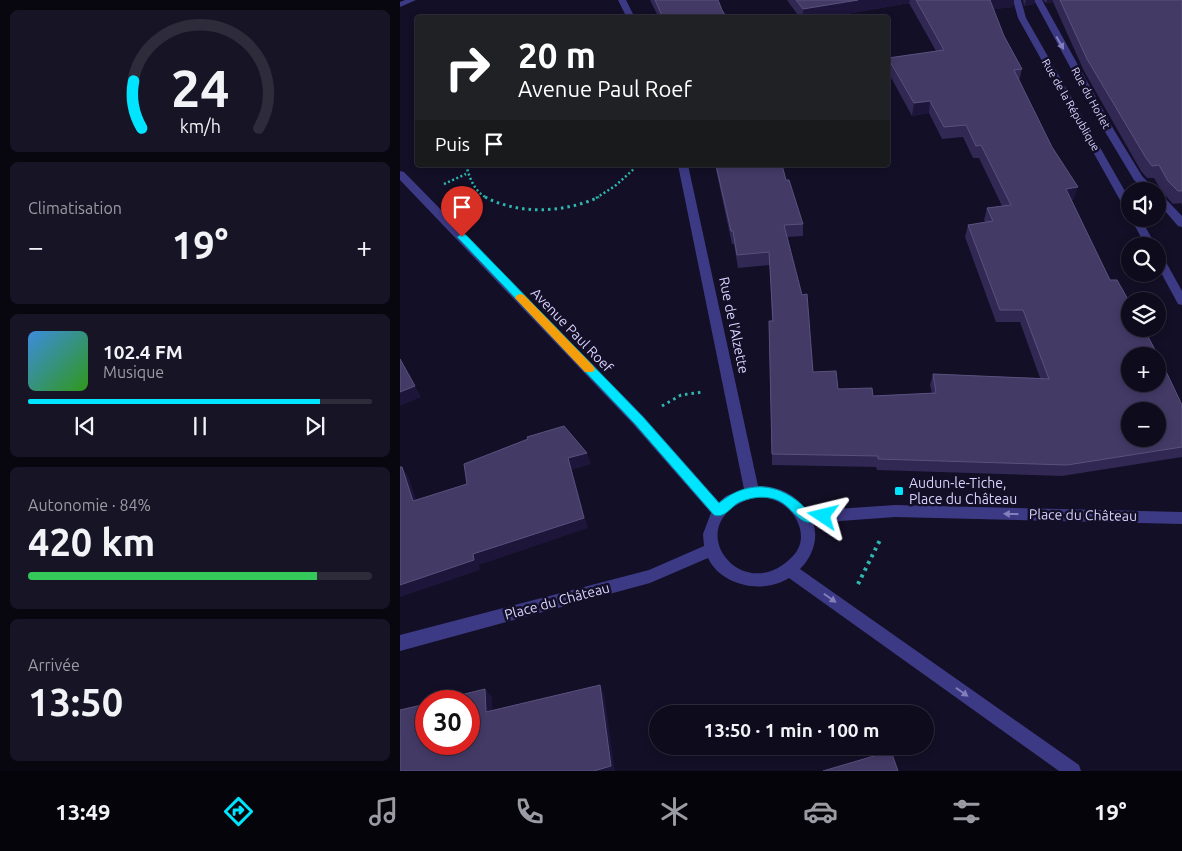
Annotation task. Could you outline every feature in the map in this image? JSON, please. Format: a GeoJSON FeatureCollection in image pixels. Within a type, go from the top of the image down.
{"type":"FeatureCollection","features":[{"type":"Feature","properties":{"kind":"street"},"geometry":{"type":"LineString","coordinates":[[400,5],[412,0]]}},
{"type":"Feature","properties":{"kind":"street"},"geometry":{"type":"LineString","coordinates":[[622,0],[630,15]]}},
{"type":"Feature","properties":{"kind":"street","name":"Rue de la République"},"geometry":{"type":"LineString","coordinates":[[1018,0],[1022,18],[1121,193]]}},
{"type":"Feature","properties":{"kind":"street","name":"Rue du Horlet"},"geometry":{"type":"LineString","coordinates":[[1038,0],[1109,130],[1142,182]]}},
{"type":"Feature","properties":{"kind":"street","name":"Rue de l'Alzette"},"geometry":{"type":"LineString","coordinates":[[684,167],[752,492]]}},
{"type":"Feature","properties":{"kind":"street","name":"Avenue Paul Roef"},"geometry":{"type":"LineString","coordinates":[[400,174],[638,420],[718,511]]}},
{"type":"Feature","properties":{"kind":"street"},"geometry":{"type":"LineString","coordinates":[[1166,206],[1182,224]]}},
{"type":"Feature","properties":{"kind":"street"},"geometry":{"type":"LineString","coordinates":[[1166,272],[1182,301]]}},
{"type":"Feature","properties":{"kind":"street"},"geometry":{"type":"LineString","coordinates":[[752,492],[773,493],[792,502],[805,517],[809,536],[804,555],[790,570],[773,579],[754,581],[735,576],[720,566],[711,550],[710,530],[718,511],[733,499],[752,492]]}},
{"type":"Feature","properties":{"kind":"street","name":"Place du Château"},"geometry":{"type":"LineString","coordinates":[[805,517],[895,511],[1182,518]]}},
{"type":"Feature","properties":{"kind":"street","name":"Place du Château"},"geometry":{"type":"LineString","coordinates":[[400,644],[650,576],[711,550]]}},
{"type":"Feature","properties":{"kind":"street"},"geometry":{"type":"LineString","coordinates":[[790,570],[1072,771]]}},
{"type":"Feature","properties":{"kind":"path"},"geometry":{"type":"LineString","coordinates":[[466,167],[466,174],[475,191],[497,204],[526,210],[559,209],[591,200],[618,186],[635,168]]}},
{"type":"Feature","properties":{"kind":"path"},"geometry":{"type":"LineString","coordinates":[[638,420],[681,395],[732,390]]}},
{"type":"Feature","properties":{"kind":"path"},"geometry":{"type":"LineString","coordinates":[[846,609],[895,511]]}},
{"type":"Feature","properties":{"kind":"building"},"geometry":{"type":"Polygon","coordinates":[[[655,0],[718,0],[725,15],[662,15],[655,0]]]}},
{"type":"Feature","properties":{"kind":"building"},"geometry":{"type":"Polygon","coordinates":[[[796,0],[858,0],[803,9],[796,0]]]}},
{"type":"Feature","properties":{"kind":"building"},"geometry":{"type":"Polygon","coordinates":[[[916,0],[990,0],[1004,36],[1022,69],[1014,70],[1052,147],[1078,187],[1066,189],[1110,280],[1117,280],[1124,292],[1121,292],[1121,337],[1148,337],[1154,347],[1121,347],[1121,392],[1166,392],[1166,371],[1182,405],[1182,447],[1067,465],[878,459],[878,456],[772,454],[769,321],[773,321],[769,252],[737,255],[733,231],[731,231],[716,167],[783,167],[786,180],[789,180],[803,224],[784,225],[802,295],[807,294],[813,372],[836,371],[838,389],[872,388],[873,396],[936,393],[933,374],[1049,379],[1023,310],[1000,310],[968,225],[993,221],[987,208],[1011,205],[981,145],[976,146],[966,125],[944,127],[930,101],[914,103],[890,61],[890,58],[944,50],[916,0]]]}},
{"type":"Feature","properties":{"kind":"building"},"geometry":{"type":"Polygon","coordinates":[[[1060,0],[1182,0],[1182,191],[1178,191],[1168,181],[1159,165],[1152,166],[1146,158],[1087,59],[1060,0]]]}},
{"type":"Feature","properties":{"kind":"building"},"geometry":{"type":"Polygon","coordinates":[[[400,359],[415,386],[400,392],[400,359]]]}},
{"type":"Feature","properties":{"kind":"building"},"geometry":{"type":"Polygon","coordinates":[[[564,426],[587,453],[568,458],[584,518],[473,554],[474,560],[400,585],[400,467],[402,467],[413,501],[467,484],[464,464],[528,439],[527,437],[564,426]]]}},
{"type":"Feature","properties":{"kind":"building"},"geometry":{"type":"Polygon","coordinates":[[[600,685],[611,766],[594,771],[400,771],[400,710],[415,707],[415,755],[480,755],[480,690],[485,689],[486,712],[600,685]]]}},
{"type":"Feature","properties":{"kind":"building"},"geometry":{"type":"Polygon","coordinates":[[[877,755],[892,755],[898,771],[823,771],[877,755]]]}},
{"type":"Feature","properties":{"kind":"slow traffic"},"geometry":{"type":"LineString","coordinates":[[520,298],[589,369]]}},
{"type":"Feature","properties":{"kind":"place","name":"Audun-le-Tiche, Place du Château"},"geometry":{"type":"Point","coordinates":[899,491]}},
{"type":"Feature","properties":{"kind":"route"},"geometry":{"type":"LineString","coordinates":[[462,237],[638,420],[718,511],[733,499],[752,492],[763,492],[773,493],[792,502],[805,517],[823,516]]}}]}
